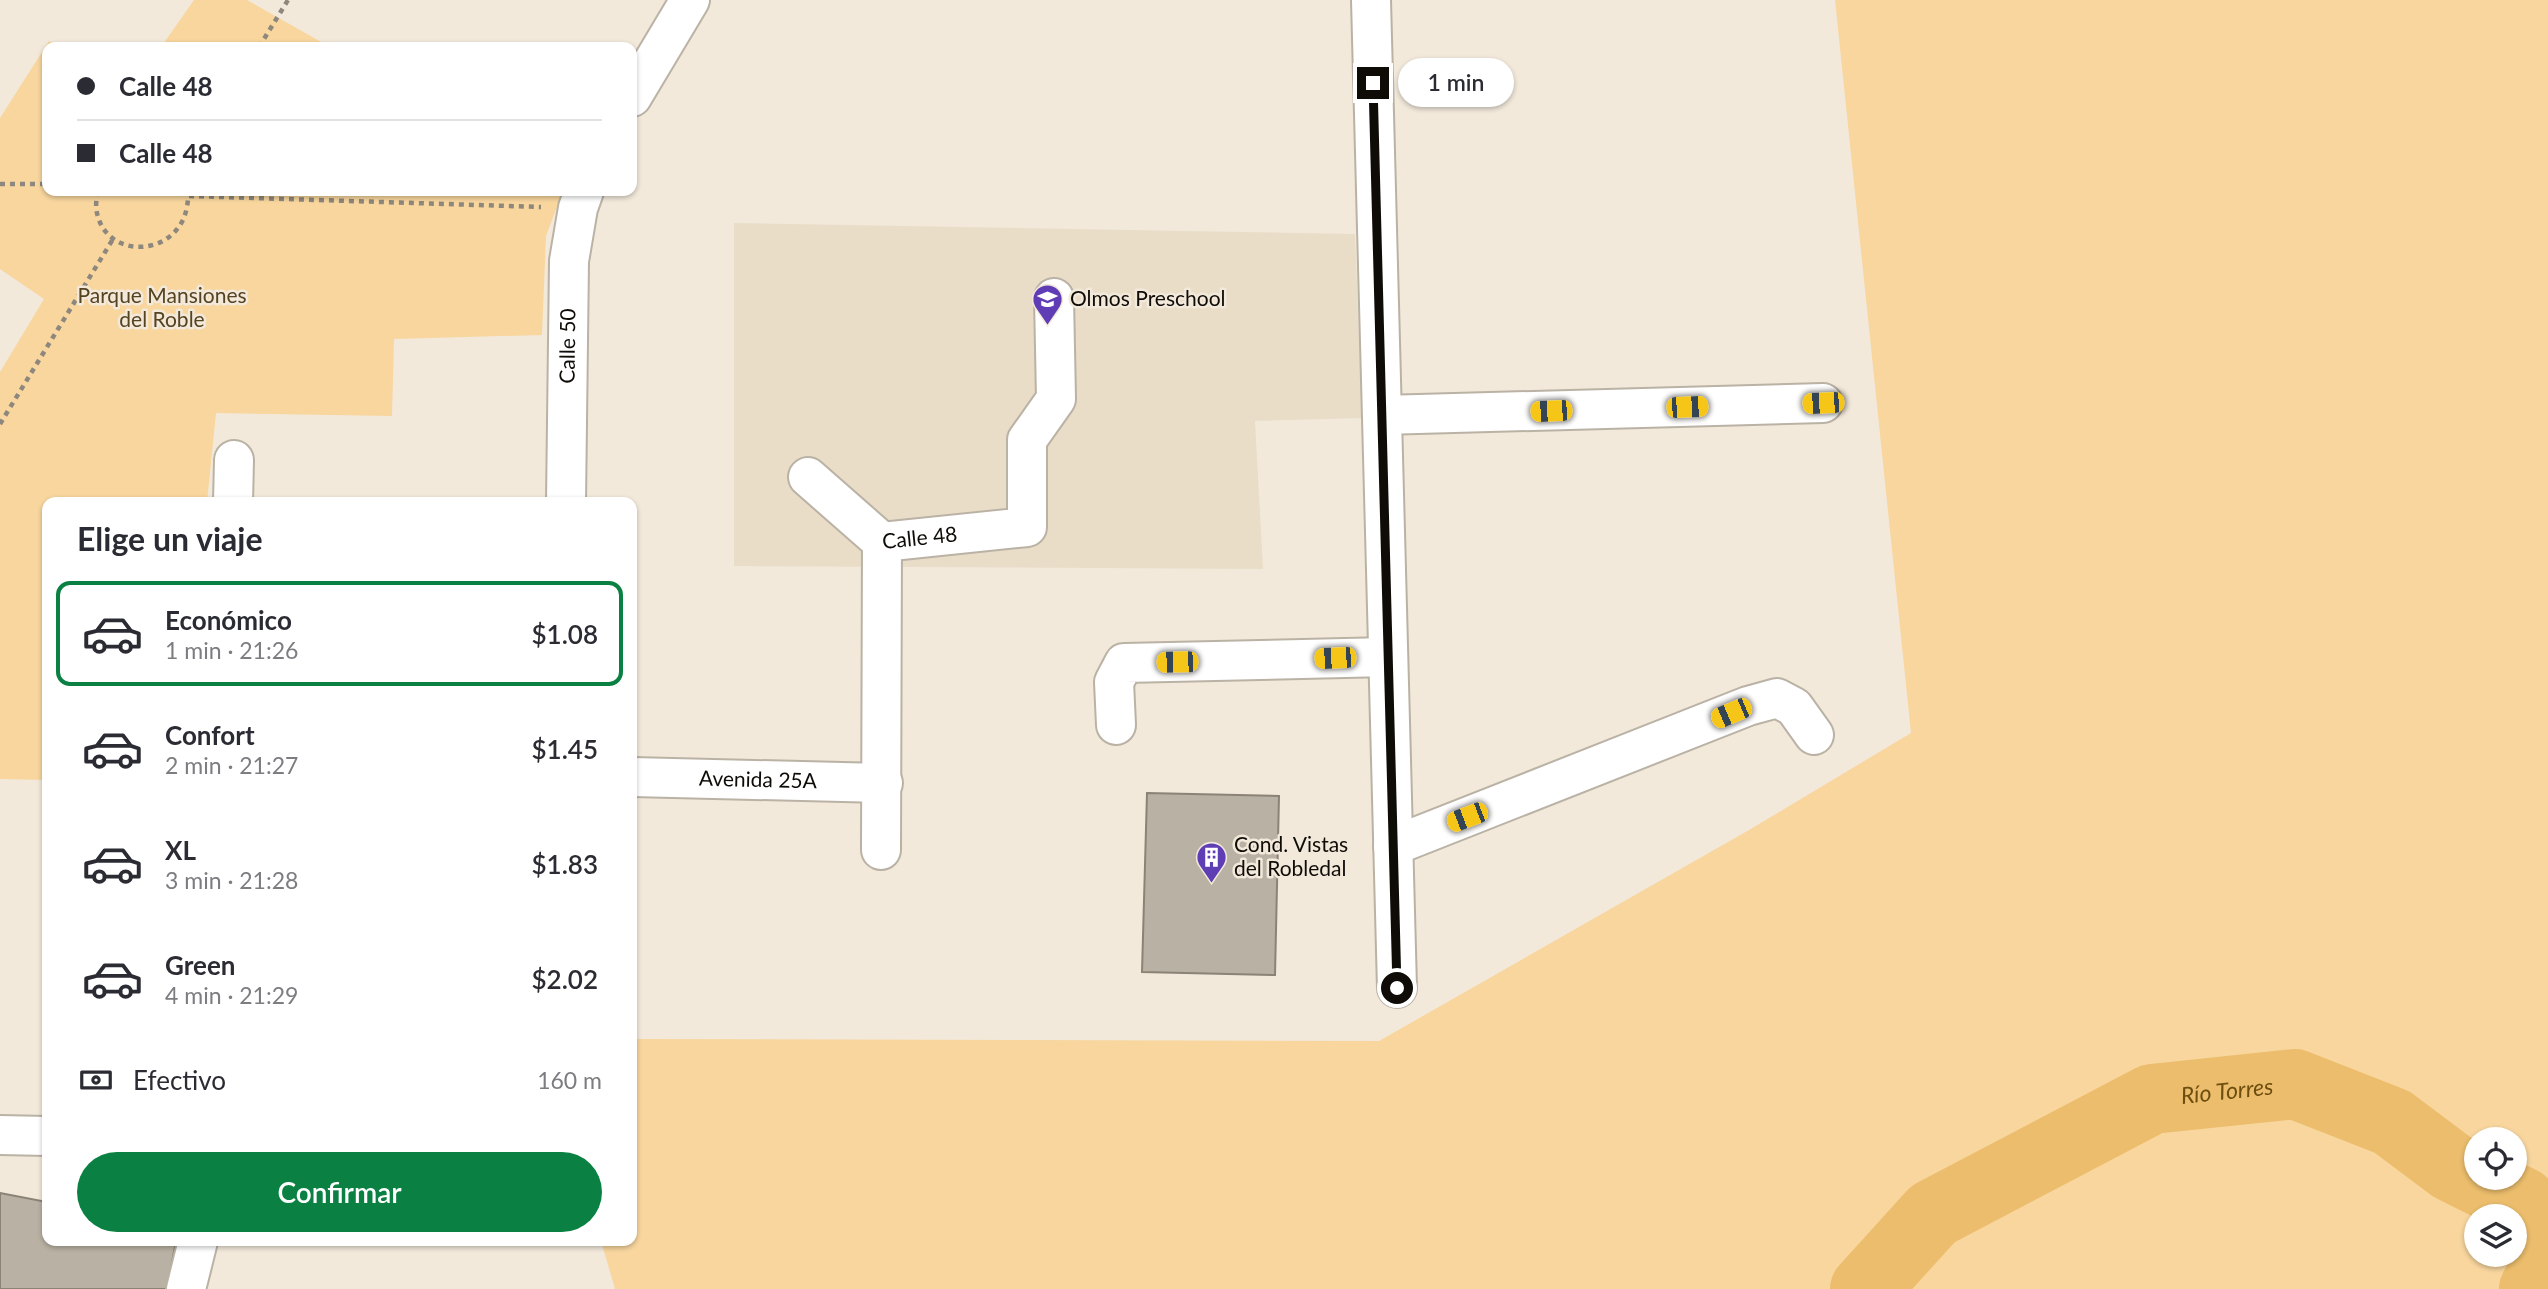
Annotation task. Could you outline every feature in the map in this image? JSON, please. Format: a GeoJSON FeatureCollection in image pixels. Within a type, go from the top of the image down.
{"type":"FeatureCollection","features":[{"type":"Feature","properties":{"kind":"street"},"geometry":{"type":"LineString","coordinates":[[637,89],[690,0]]}},
{"type":"Feature","properties":{"kind":"street"},"geometry":{"type":"LineString","coordinates":[[1371,0],[1397,988]]}},
{"type":"Feature","properties":{"kind":"street","name":"Calle 50"},"geometry":{"type":"LineString","coordinates":[[566,497],[569,261],[581,200]]}},
{"type":"Feature","properties":{"kind":"street","name":"Calle 48"},"geometry":{"type":"LineString","coordinates":[[881,850],[882,542],[1027,527],[1027,440],[1056,399],[1055,298]]}},
{"type":"Feature","properties":{"kind":"street"},"geometry":{"type":"LineString","coordinates":[[1382,415],[1823,403]]}},
{"type":"Feature","properties":{"kind":"street"},"geometry":{"type":"LineString","coordinates":[[233,497],[234,460]]}},
{"type":"Feature","properties":{"kind":"street"},"geometry":{"type":"LineString","coordinates":[[808,477],[882,542]]}},
{"type":"Feature","properties":{"kind":"street"},"geometry":{"type":"LineString","coordinates":[[1116,725],[1114,682],[1124,663],[1388,657]]}},
{"type":"Feature","properties":{"kind":"street"},"geometry":{"type":"LineString","coordinates":[[1393,846],[1748,706],[1777,698],[1794,707],[1814,735]]}},
{"type":"Feature","properties":{"kind":"street","name":"Avenida 25A"},"geometry":{"type":"LineString","coordinates":[[637,777],[883,783]]}},
{"type":"Feature","properties":{"kind":"street"},"geometry":{"type":"LineString","coordinates":[[0,1135],[42,1136]]}},
{"type":"Feature","properties":{"kind":"street"},"geometry":{"type":"LineString","coordinates":[[186,1289],[197,1246]]}},
{"type":"Feature","properties":{"kind":"path"},"geometry":{"type":"LineString","coordinates":[[262,42],[288,0]]}},
{"type":"Feature","properties":{"kind":"path"},"geometry":{"type":"LineString","coordinates":[[0,184],[42,184]]}},
{"type":"Feature","properties":{"kind":"path"},"geometry":{"type":"LineString","coordinates":[[97,196],[97,214],[113,239],[139,248],[165,242],[184,223],[187,196]]}},
{"type":"Feature","properties":{"kind":"path"},"geometry":{"type":"LineString","coordinates":[[356,196],[581,200]]}},
{"type":"Feature","properties":{"kind":"path"},"geometry":{"type":"LineString","coordinates":[[0,424],[113,239]]}},
{"type":"Feature","properties":{"kind":"shaded area","name":"Olmos Preschool"},"geometry":{"type":"Polygon","coordinates":[[[734,223],[1355,234],[1362,418],[1255,421],[1263,569],[734,566],[734,223]]]}},
{"type":"Feature","properties":{"kind":"green space"},"geometry":{"type":"Polygon","coordinates":[[[194,0],[247,0],[321,42],[165,42],[194,0]]]}},
{"type":"Feature","properties":{"kind":"green space"},"geometry":{"type":"Polygon","coordinates":[[[1835,0],[2548,0],[2548,1289],[615,1289],[602,1246],[637,1246],[637,1039],[1379,1041],[1749,830],[1911,733],[1835,0]]]}},
{"type":"Feature","properties":{"kind":"green space","name":"Parque Mansiones del Roble"},"geometry":{"type":"Polygon","coordinates":[[[42,52],[42,196],[561,196],[546,236],[542,335],[394,339],[392,416],[216,413],[208,497],[42,497],[42,780],[0,779],[0,372],[44,299],[0,269],[0,118],[42,52]]]}},
{"type":"Feature","properties":{"kind":"building","name":"Cond. Vistas del Robledal"},"geometry":{"type":"Polygon","coordinates":[[[1147,793],[1279,796],[1275,975],[1142,972],[1147,793]]]}},
{"type":"Feature","properties":{"kind":"building"},"geometry":{"type":"Polygon","coordinates":[[[0,1193],[42,1201],[42,1246],[175,1246],[167,1289],[0,1289],[0,1193]]]}},
{"type":"Feature","properties":{"kind":"waterway","name":"Río Torres"},"geometry":{"type":"LineString","coordinates":[[1865,1289],[1933,1214],[2152,1099],[2295,1084],[2392,1122],[2452,1167],[2522,1202],[2548,1248],[2542,1274],[2534,1289]]}},
{"type":"Feature","properties":{"kind":"place","name":"Olmos Preschool"},"geometry":{"type":"Point","coordinates":[1047,326]}},
{"type":"Feature","properties":{"kind":"place","name":"Cond. Vistas del Robledal"},"geometry":{"type":"Point","coordinates":[1211,884]}},
{"type":"Feature","properties":{"kind":"route"},"geometry":{"type":"LineString","coordinates":[[1373,83],[1397,988]]}}]}
